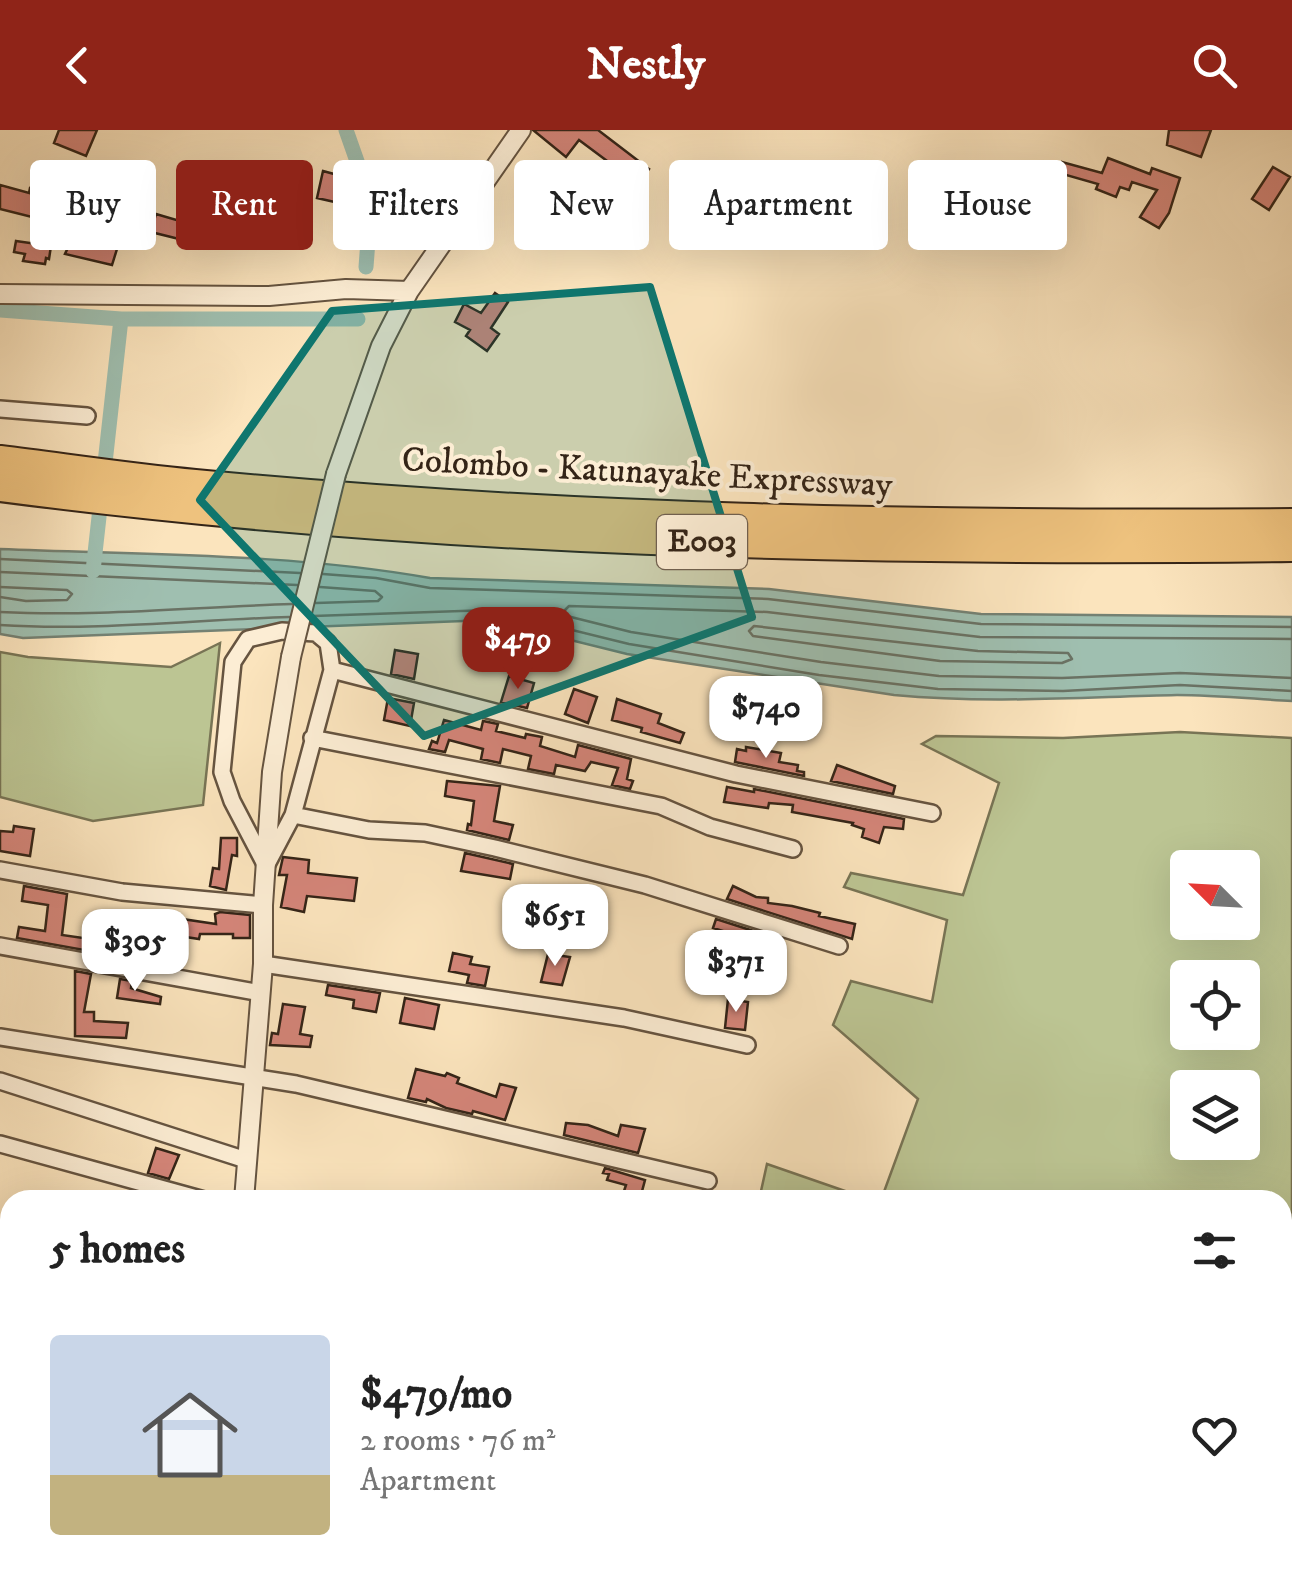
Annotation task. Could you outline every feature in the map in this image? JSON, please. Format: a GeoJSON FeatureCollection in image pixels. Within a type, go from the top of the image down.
{"type":"FeatureCollection","features":[{"type":"Feature","properties":{"kind":"highway","name":"Colombo - Katunayake Expressway"},"geometry":{"type":"LineString","coordinates":[[0,460],[103,486],[424,526],[737,544],[1047,550],[1292,547]]}},
{"type":"Feature","properties":{"kind":"highway","name":"Colombo - Katunayake Expressway"},"geometry":{"type":"LineString","coordinates":[[0,486],[103,486],[738,517],[1054,524],[1292,524]]}},
{"type":"Feature","properties":{"kind":"street"},"geometry":{"type":"LineString","coordinates":[[244,1190],[264,964],[263,905],[272,772],[291,658],[336,474],[381,346],[409,291],[521,130]]}},
{"type":"Feature","properties":{"kind":"street"},"geometry":{"type":"LineString","coordinates":[[0,294],[269,296],[346,289],[409,291]]}},
{"type":"Feature","properties":{"kind":"street"},"geometry":{"type":"LineString","coordinates":[[0,409],[86,416]]}},
{"type":"Feature","properties":{"kind":"street"},"geometry":{"type":"LineString","coordinates":[[282,631],[316,633],[328,642],[332,670],[293,815],[266,866],[232,801],[222,772],[234,662],[248,640],[282,631]]}},
{"type":"Feature","properties":{"kind":"street"},"geometry":{"type":"LineString","coordinates":[[332,670],[736,774],[932,813]]}},
{"type":"Feature","properties":{"kind":"street"},"geometry":{"type":"LineString","coordinates":[[312,738],[661,806],[710,827],[793,849]]}},
{"type":"Feature","properties":{"kind":"street"},"geometry":{"type":"LineString","coordinates":[[293,815],[369,830],[425,833],[495,848],[645,885],[839,946]]}},
{"type":"Feature","properties":{"kind":"street"},"geometry":{"type":"LineString","coordinates":[[0,870],[122,892],[263,905]]}},
{"type":"Feature","properties":{"kind":"street"},"geometry":{"type":"LineString","coordinates":[[0,946],[262,993]]}},
{"type":"Feature","properties":{"kind":"street"},"geometry":{"type":"LineString","coordinates":[[264,964],[624,1018],[747,1045]]}},
{"type":"Feature","properties":{"kind":"street"},"geometry":{"type":"LineString","coordinates":[[0,1037],[296,1084],[708,1181]]}},
{"type":"Feature","properties":{"kind":"street"},"geometry":{"type":"LineString","coordinates":[[0,1081],[246,1160]]}},
{"type":"Feature","properties":{"kind":"street"},"geometry":{"type":"LineString","coordinates":[[0,1144],[168,1190]]}},
{"type":"Feature","properties":{"kind":"highlighted area"},"geometry":{"type":"Polygon","coordinates":[[[650,287],[752,617],[424,736],[200,500],[332,311],[650,287]]]}},
{"type":"Feature","properties":{"kind":"green space"},"geometry":{"type":"Polygon","coordinates":[[[220,643],[203,805],[93,821],[0,797],[0,652],[171,667],[220,643]]]}},
{"type":"Feature","properties":{"kind":"green space"},"geometry":{"type":"Polygon","coordinates":[[[1180,732],[1292,738],[1292,1190],[885,1190],[918,1099],[833,1025],[851,981],[932,1002],[947,920],[844,887],[851,873],[963,895],[999,783],[922,744],[936,736],[1063,738],[1180,732]]]}},
{"type":"Feature","properties":{"kind":"green space"},"geometry":{"type":"Polygon","coordinates":[[[767,1164],[842,1190],[761,1190],[767,1164]]]}},
{"type":"Feature","properties":{"kind":"water"},"geometry":{"type":"Polygon","coordinates":[[[0,549],[270,559],[430,578],[769,589],[981,614],[1292,617],[1292,701],[1191,695],[1000,699],[894,695],[627,654],[490,620],[23,638],[0,634],[0,549]]]}},
{"type":"Feature","properties":{"kind":"building"},"geometry":{"type":"Polygon","coordinates":[[[59,130],[97,130],[86,156],[54,143],[59,130]]]}},
{"type":"Feature","properties":{"kind":"building"},"geometry":{"type":"Polygon","coordinates":[[[533,130],[598,130],[637,160],[606,160],[579,140],[566,157],[533,130]]]}},
{"type":"Feature","properties":{"kind":"building"},"geometry":{"type":"Polygon","coordinates":[[[1169,130],[1211,130],[1201,157],[1167,145],[1169,130]]]}},
{"type":"Feature","properties":{"kind":"building"},"geometry":{"type":"Polygon","coordinates":[[[1108,158],[1150,174],[1152,168],[1180,178],[1169,213],[1159,228],[1140,217],[1157,190],[1132,182],[1129,190],[1120,187],[1116,197],[1096,189],[1098,184],[1067,175],[1067,163],[1102,173],[1108,158]]]}},
{"type":"Feature","properties":{"kind":"building"},"geometry":{"type":"Polygon","coordinates":[[[1273,167],[1290,177],[1269,210],[1252,199],[1273,167]]]}},
{"type":"Feature","properties":{"kind":"building"},"geometry":{"type":"Polygon","coordinates":[[[323,171],[333,174],[333,202],[317,198],[323,171]]]}},
{"type":"Feature","properties":{"kind":"building"},"geometry":{"type":"Polygon","coordinates":[[[0,185],[29,193],[30,188],[30,216],[0,209],[0,185]]]}},
{"type":"Feature","properties":{"kind":"building"},"geometry":{"type":"Polygon","coordinates":[[[156,214],[176,220],[176,238],[156,233],[156,214]]]}},
{"type":"Feature","properties":{"kind":"building"},"geometry":{"type":"Polygon","coordinates":[[[16,241],[30,243],[30,250],[50,250],[45,264],[23,261],[25,254],[14,252],[16,241]]]}},
{"type":"Feature","properties":{"kind":"building"},"geometry":{"type":"Polygon","coordinates":[[[67,250],[117,250],[112,265],[65,254],[67,250]]]}},
{"type":"Feature","properties":{"kind":"building"},"geometry":{"type":"Polygon","coordinates":[[[495,293],[508,302],[491,328],[499,334],[487,351],[466,336],[470,330],[455,322],[464,304],[481,313],[495,293]]]}},
{"type":"Feature","properties":{"kind":"building"},"geometry":{"type":"Polygon","coordinates":[[[395,650],[418,654],[414,679],[391,674],[395,650]]]}},
{"type":"Feature","properties":{"kind":"building"},"geometry":{"type":"Polygon","coordinates":[[[509,676],[534,683],[527,708],[501,702],[509,676]]]}},
{"type":"Feature","properties":{"kind":"building"},"geometry":{"type":"Polygon","coordinates":[[[574,689],[597,697],[588,723],[565,714],[574,689]]]}},
{"type":"Feature","properties":{"kind":"building"},"geometry":{"type":"Polygon","coordinates":[[[388,698],[414,703],[410,726],[384,720],[388,698]]]}},
{"type":"Feature","properties":{"kind":"building"},"geometry":{"type":"Polygon","coordinates":[[[617,699],[661,714],[658,723],[684,733],[680,743],[612,720],[617,699]]]}},
{"type":"Feature","properties":{"kind":"building"},"geometry":{"type":"Polygon","coordinates":[[[444,720],[481,730],[483,721],[498,724],[496,731],[525,738],[526,734],[542,737],[540,746],[575,757],[578,745],[631,759],[627,779],[633,781],[630,789],[612,785],[618,768],[591,762],[585,771],[556,765],[554,774],[528,769],[531,756],[503,749],[500,763],[481,759],[483,749],[449,740],[445,752],[429,749],[432,741],[437,743],[444,720]]]}},
{"type":"Feature","properties":{"kind":"building"},"geometry":{"type":"Polygon","coordinates":[[[746,747],[781,753],[779,762],[798,765],[797,771],[804,772],[804,776],[735,762],[737,749],[746,751],[746,747]]]}},
{"type":"Feature","properties":{"kind":"building"},"geometry":{"type":"Polygon","coordinates":[[[837,765],[895,786],[893,794],[831,781],[837,765]]]}},
{"type":"Feature","properties":{"kind":"building"},"geometry":{"type":"Polygon","coordinates":[[[447,781],[500,786],[494,821],[513,825],[509,840],[467,830],[474,801],[445,796],[447,781]]]}},
{"type":"Feature","properties":{"kind":"building"},"geometry":{"type":"Polygon","coordinates":[[[727,787],[904,819],[903,829],[884,827],[879,843],[862,837],[864,829],[853,823],[792,812],[793,805],[769,803],[768,808],[724,802],[727,787]]]}},
{"type":"Feature","properties":{"kind":"building"},"geometry":{"type":"Polygon","coordinates":[[[14,826],[34,829],[30,856],[0,851],[0,831],[13,832],[14,826]]]}},
{"type":"Feature","properties":{"kind":"building"},"geometry":{"type":"Polygon","coordinates":[[[221,838],[237,838],[237,856],[232,855],[226,890],[210,886],[213,868],[219,869],[221,838]]]}},
{"type":"Feature","properties":{"kind":"building"},"geometry":{"type":"Polygon","coordinates":[[[465,853],[513,864],[510,879],[461,871],[465,853]]]}},
{"type":"Feature","properties":{"kind":"building"},"geometry":{"type":"Polygon","coordinates":[[[283,857],[309,860],[308,873],[357,878],[354,901],[307,896],[304,912],[281,907],[287,875],[279,875],[283,857]]]}},
{"type":"Feature","properties":{"kind":"building"},"geometry":{"type":"Polygon","coordinates":[[[24,886],[67,894],[62,935],[97,940],[95,952],[17,938],[19,927],[45,931],[48,905],[22,901],[24,886]]]}},
{"type":"Feature","properties":{"kind":"building"},"geometry":{"type":"Polygon","coordinates":[[[733,886],[768,898],[768,903],[855,924],[852,939],[727,899],[733,886]]]}},
{"type":"Feature","properties":{"kind":"building"},"geometry":{"type":"Polygon","coordinates":[[[215,914],[250,915],[250,938],[233,938],[233,934],[200,934],[199,939],[179,936],[182,919],[216,924],[215,914]]]}},
{"type":"Feature","properties":{"kind":"building"},"geometry":{"type":"Polygon","coordinates":[[[716,919],[769,936],[769,949],[755,949],[755,941],[713,928],[716,919]]]}},
{"type":"Feature","properties":{"kind":"building"},"geometry":{"type":"Polygon","coordinates":[[[453,953],[472,957],[470,964],[489,967],[485,986],[467,983],[469,975],[449,971],[453,953]]]}},
{"type":"Feature","properties":{"kind":"building"},"geometry":{"type":"Polygon","coordinates":[[[548,954],[570,957],[562,985],[541,982],[548,954]]]}},
{"type":"Feature","properties":{"kind":"building"},"geometry":{"type":"Polygon","coordinates":[[[75,971],[91,974],[84,1012],[94,1012],[94,1021],[128,1023],[126,1038],[75,1036],[75,971]]]}},
{"type":"Feature","properties":{"kind":"building"},"geometry":{"type":"Polygon","coordinates":[[[120,979],[132,981],[131,988],[161,997],[160,1004],[117,998],[120,979]]]}},
{"type":"Feature","properties":{"kind":"building"},"geometry":{"type":"Polygon","coordinates":[[[328,985],[380,993],[376,1012],[353,1008],[354,1000],[326,995],[328,985]]]}},
{"type":"Feature","properties":{"kind":"building"},"geometry":{"type":"Polygon","coordinates":[[[405,998],[439,1005],[434,1029],[400,1023],[405,998]]]}},
{"type":"Feature","properties":{"kind":"building"},"geometry":{"type":"Polygon","coordinates":[[[728,999],[748,1002],[745,1030],[725,1028],[728,999]]]}},
{"type":"Feature","properties":{"kind":"building"},"geometry":{"type":"Polygon","coordinates":[[[283,1004],[305,1007],[300,1034],[312,1036],[310,1047],[270,1045],[272,1033],[278,1034],[283,1004]]]}},
{"type":"Feature","properties":{"kind":"building"},"geometry":{"type":"Polygon","coordinates":[[[416,1069],[445,1076],[447,1073],[459,1078],[457,1083],[496,1097],[500,1084],[516,1088],[505,1120],[446,1108],[427,1099],[426,1102],[408,1098],[416,1069]]]}},
{"type":"Feature","properties":{"kind":"building"},"geometry":{"type":"Polygon","coordinates":[[[566,1123],[588,1125],[618,1136],[621,1125],[645,1129],[638,1153],[564,1135],[566,1123]]]}},
{"type":"Feature","properties":{"kind":"building"},"geometry":{"type":"Polygon","coordinates":[[[156,1148],[179,1155],[169,1179],[148,1173],[156,1148]]]}},
{"type":"Feature","properties":{"kind":"building"},"geometry":{"type":"Polygon","coordinates":[[[605,1168],[645,1180],[642,1190],[624,1190],[626,1185],[607,1180],[609,1174],[603,1173],[605,1168]]]}},
{"type":"Feature","properties":{"kind":"waterway"},"geometry":{"type":"LineString","coordinates":[[346,130],[371,201],[366,267]]}},
{"type":"Feature","properties":{"kind":"waterway"},"geometry":{"type":"LineString","coordinates":[[0,310],[121,319],[358,319]]}},
{"type":"Feature","properties":{"kind":"waterway"},"geometry":{"type":"LineString","coordinates":[[93,571],[121,319]]}}]}
